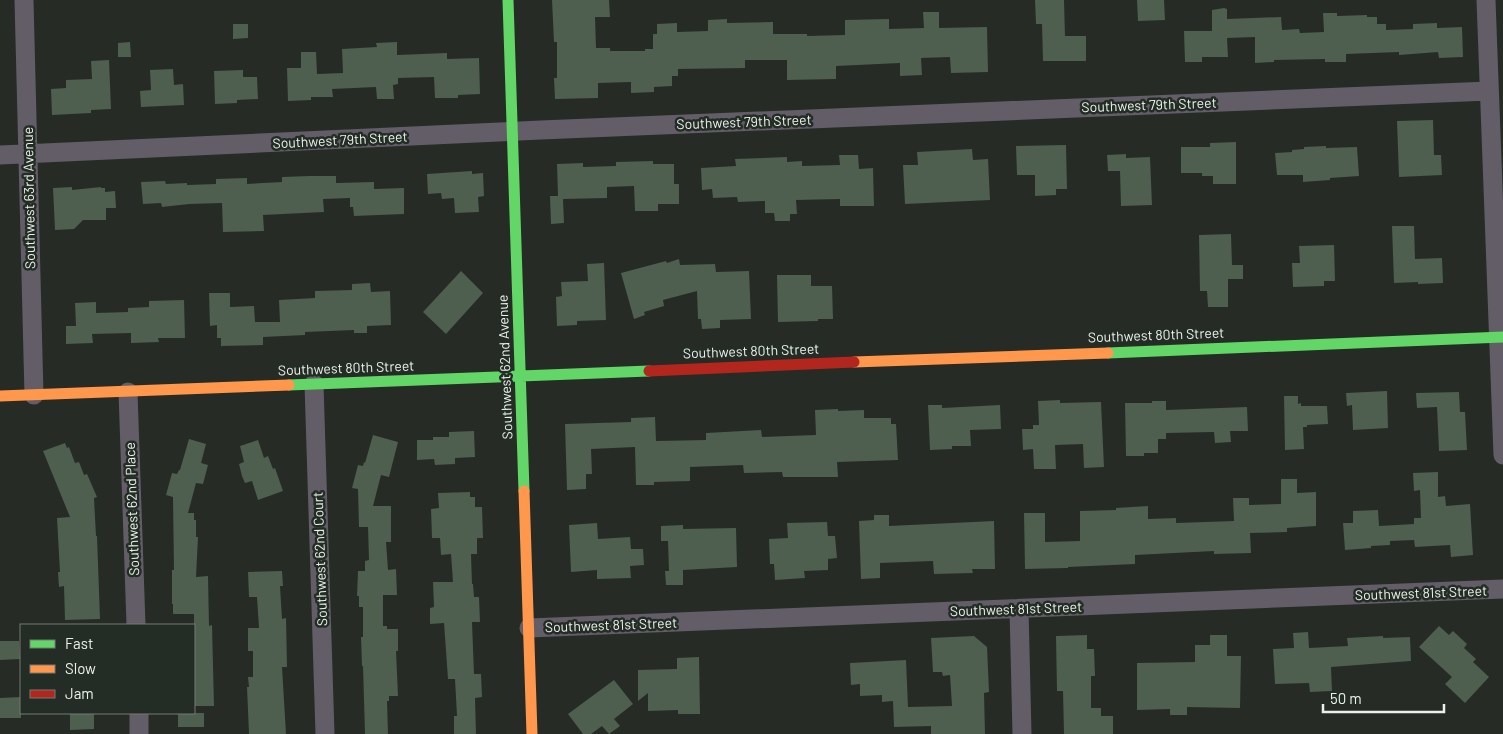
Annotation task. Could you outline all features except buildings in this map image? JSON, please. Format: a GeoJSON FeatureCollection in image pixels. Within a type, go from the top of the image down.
{"type":"FeatureCollection","features":[{"type":"Feature","properties":{"kind":"street","name":"Southwest 63rd Avenue"},"geometry":{"type":"LineString","coordinates":[[24,0],[34,395]]}},
{"type":"Feature","properties":{"kind":"street","name":"Southwest 62nd Avenue"},"geometry":{"type":"LineString","coordinates":[[508,0],[532,734]]}},
{"type":"Feature","properties":{"kind":"street"},"geometry":{"type":"LineString","coordinates":[[1486,0],[1501,337],[1503,455]]}},
{"type":"Feature","properties":{"kind":"street","name":"Southwest 79th Street"},"geometry":{"type":"LineString","coordinates":[[0,155],[1489,91]]}},
{"type":"Feature","properties":{"kind":"street","name":"Southwest 80th Street"},"geometry":{"type":"LineString","coordinates":[[0,396],[1501,337]]}},
{"type":"Feature","properties":{"kind":"street","name":"Southwest 62nd Court"},"geometry":{"type":"LineString","coordinates":[[314,384],[325,734]]}},
{"type":"Feature","properties":{"kind":"street","name":"Southwest 62nd Place"},"geometry":{"type":"LineString","coordinates":[[128,392],[136,624]]}},
{"type":"Feature","properties":{"kind":"street","name":"Southwest 81st Street"},"geometry":{"type":"LineString","coordinates":[[529,628],[1503,589]]}},
{"type":"Feature","properties":{"kind":"street"},"geometry":{"type":"LineString","coordinates":[[1019,609],[1022,734]]}},
{"type":"Feature","properties":{"kind":"street"},"geometry":{"type":"LineString","coordinates":[[139,714],[140,734]]}},
{"type":"Feature","properties":{"kind":"traffic: fast"},"geometry":{"type":"LineString","coordinates":[[508,0],[524,491]]}},
{"type":"Feature","properties":{"kind":"traffic: fast"},"geometry":{"type":"LineString","coordinates":[[1108,353],[1503,337]]}},
{"type":"Feature","properties":{"kind":"traffic: fast"},"geometry":{"type":"LineString","coordinates":[[289,385],[649,371]]}},
{"type":"Feature","properties":{"kind":"traffic: slow"},"geometry":{"type":"LineString","coordinates":[[854,362],[1108,353]]}},
{"type":"Feature","properties":{"kind":"traffic: slow"},"geometry":{"type":"LineString","coordinates":[[0,396],[289,385]]}},
{"type":"Feature","properties":{"kind":"traffic: slow"},"geometry":{"type":"LineString","coordinates":[[524,491],[532,734]]}},
{"type":"Feature","properties":{"kind":"traffic: jam"},"geometry":{"type":"LineString","coordinates":[[649,371],[854,362]]}}]}
